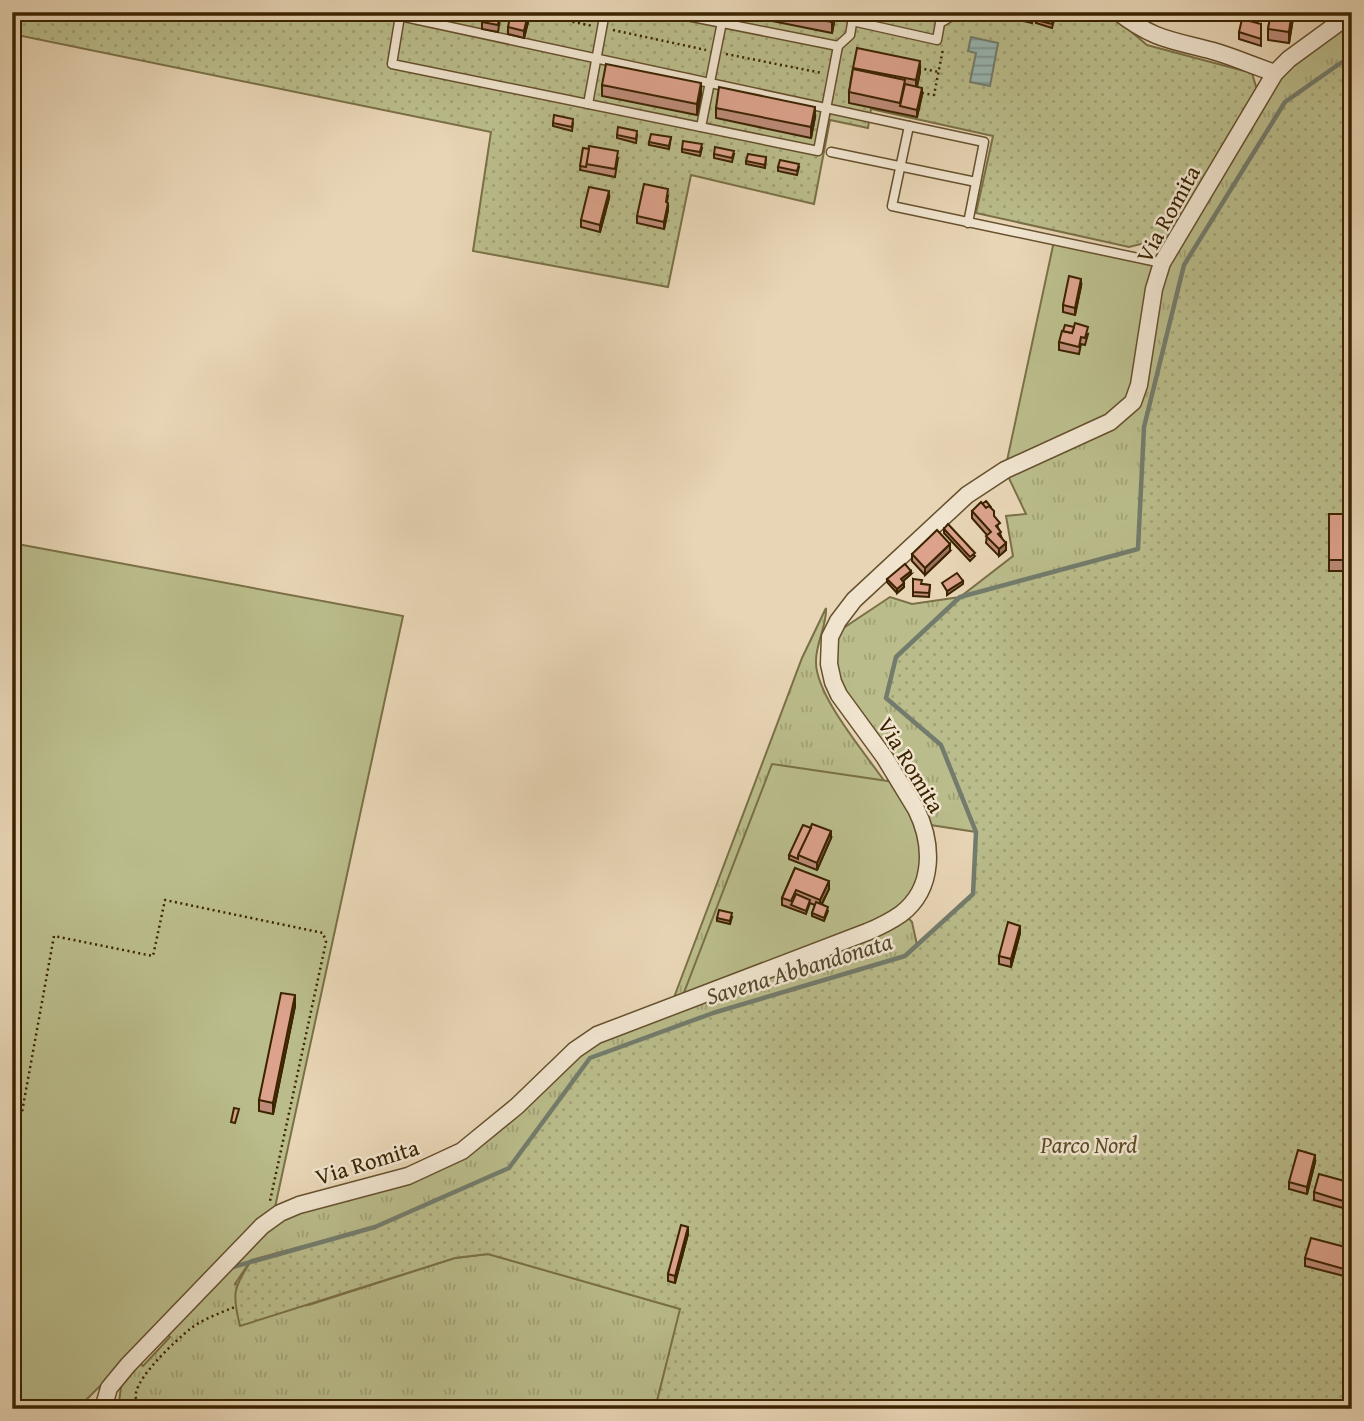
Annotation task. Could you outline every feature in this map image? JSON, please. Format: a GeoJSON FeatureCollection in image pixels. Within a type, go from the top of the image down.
{"type":"FeatureCollection","features":[{"type":"Feature","properties":{"kind":"street"},"geometry":{"type":"LineString","coordinates":[[1118,12],[1143,31],[1160,38],[1212,51],[1275,73]]}},
{"type":"Feature","properties":{"kind":"street","name":"Via Romita"},"geometry":{"type":"LineString","coordinates":[[100,1407],[112,1383],[128,1365],[254,1234],[280,1213],[408,1176],[436,1165],[462,1151],[486,1133],[559,1064],[597,1035],[867,932],[903,912],[922,886],[927,870],[929,857],[924,824],[890,766],[839,695],[829,664],[830,637],[854,600],[967,495],[1005,470],[1110,422],[1133,402],[1139,385],[1154,289],[1162,263],[1275,73],[1289,59],[1352,13]]}},
{"type":"Feature","properties":{"kind":"lane"},"geometry":{"type":"LineString","coordinates":[[588,104],[606,12]]}},
{"type":"Feature","properties":{"kind":"lane"},"geometry":{"type":"LineString","coordinates":[[667,12],[838,47]]}},
{"type":"Feature","properties":{"kind":"lane"},"geometry":{"type":"LineString","coordinates":[[701,127],[724,12]]}},
{"type":"Feature","properties":{"kind":"lane"},"geometry":{"type":"LineString","coordinates":[[951,12],[950,17],[940,23],[937,40],[853,17],[850,35],[838,47],[827,109],[818,151],[392,64],[401,14],[597,59],[827,109],[984,142],[968,223]]}},
{"type":"Feature","properties":{"kind":"lane"},"geometry":{"type":"LineString","coordinates":[[909,126],[892,205],[1162,263]]}},
{"type":"Feature","properties":{"kind":"lane"},"geometry":{"type":"LineString","coordinates":[[831,152],[976,182]]}},
{"type":"Feature","properties":{"kind":"path"},"geometry":{"type":"LineString","coordinates":[[524,12],[833,75]]}},
{"type":"Feature","properties":{"kind":"path"},"geometry":{"type":"LineString","coordinates":[[922,93],[934,95],[945,42],[937,40]]}},
{"type":"Feature","properties":{"kind":"path"},"geometry":{"type":"LineString","coordinates":[[913,67],[939,72]]}},
{"type":"Feature","properties":{"kind":"path"},"geometry":{"type":"LineString","coordinates":[[12,1110],[22,1112],[54,936],[153,956],[165,900],[323,933],[326,942],[270,1201]]}},
{"type":"Feature","properties":{"kind":"path"},"geometry":{"type":"LineString","coordinates":[[132,1409],[139,1407],[136,1399],[138,1385],[189,1330],[235,1307]]}},
{"type":"Feature","properties":{"kind":"green space"},"geometry":{"type":"Polygon","coordinates":[[[12,12],[1108,12],[1147,45],[1252,73],[1257,90],[1173,236],[1129,247],[976,213],[993,136],[871,109],[868,128],[830,120],[814,204],[691,175],[668,287],[473,251],[491,132],[12,34],[12,12]]]}},
{"type":"Feature","properties":{"kind":"green space"},"geometry":{"type":"Polygon","coordinates":[[[1352,13],[1352,62],[1342,62],[1285,102],[1184,265],[1144,427],[1138,549],[960,597],[1013,556],[1006,516],[1026,514],[1005,470],[1154,289],[1275,73],[1352,13]]]}},
{"type":"Feature","properties":{"kind":"green space","name":"Parco Nord"},"geometry":{"type":"Polygon","coordinates":[[[1342,62],[1352,62],[1352,1409],[655,1409],[680,1309],[488,1254],[455,1258],[240,1326],[236,1292],[251,1261],[375,1227],[509,1168],[590,1058],[713,1013],[905,956],[973,894],[976,832],[941,745],[886,698],[896,657],[960,597],[1138,549],[1144,427],[1184,265],[1285,102],[1342,62]]]}},
{"type":"Feature","properties":{"kind":"green space"},"geometry":{"type":"Polygon","coordinates":[[[1054,241],[1162,263],[1133,402],[1005,470],[1054,241]]]}},
{"type":"Feature","properties":{"kind":"green space"},"geometry":{"type":"Polygon","coordinates":[[[12,543],[403,616],[274,1212],[77,1409],[12,1409],[12,543]]]}},
{"type":"Feature","properties":{"kind":"green space"},"geometry":{"type":"Polygon","coordinates":[[[890,597],[912,604],[960,597],[886,698],[941,745],[976,832],[924,824],[839,695],[830,637],[890,597]]]}},
{"type":"Feature","properties":{"kind":"green space"},"geometry":{"type":"Polygon","coordinates":[[[826,608],[816,654],[818,675],[832,707],[885,782],[700,988],[673,1000],[802,658],[826,608]]]}},
{"type":"Feature","properties":{"kind":"green space"},"geometry":{"type":"Polygon","coordinates":[[[772,764],[901,783],[929,857],[907,907],[680,1003],[772,764]]]}},
{"type":"Feature","properties":{"kind":"green space"},"geometry":{"type":"Polygon","coordinates":[[[903,912],[912,922],[917,945],[905,956],[713,1013],[590,1058],[509,1168],[375,1227],[251,1260],[235,1284],[309,1305],[455,1258],[488,1254],[681,1309],[655,1409],[118,1409],[121,1387],[140,1363],[143,1366],[170,1337],[166,1333],[262,1226],[436,1165],[575,1050],[903,912]]]}},
{"type":"Feature","properties":{"kind":"water"},"geometry":{"type":"Polygon","coordinates":[[[971,37],[998,43],[990,86],[970,82],[976,53],[968,51],[971,37]]]}},
{"type":"Feature","properties":{"kind":"building"},"geometry":{"type":"Polygon","coordinates":[[[484,12],[500,12],[498,25],[482,22],[484,12]]]}},
{"type":"Feature","properties":{"kind":"building"},"geometry":{"type":"Polygon","coordinates":[[[511,12],[528,14],[524,31],[508,27],[511,12]]]}},
{"type":"Feature","properties":{"kind":"building"},"geometry":{"type":"Polygon","coordinates":[[[782,12],[834,12],[832,22],[782,12]]]}},
{"type":"Feature","properties":{"kind":"building"},"geometry":{"type":"Polygon","coordinates":[[[1016,12],[1033,12],[1032,19],[1015,15],[1016,12]]]}},
{"type":"Feature","properties":{"kind":"building"},"geometry":{"type":"Polygon","coordinates":[[[1038,12],[1054,16],[1052,24],[1036,20],[1038,12]]]}},
{"type":"Feature","properties":{"kind":"building"},"geometry":{"type":"Polygon","coordinates":[[[1271,12],[1292,12],[1289,32],[1268,29],[1271,12]]]}},
{"type":"Feature","properties":{"kind":"building"},"geometry":{"type":"Polygon","coordinates":[[[1242,19],[1261,24],[1261,39],[1239,32],[1242,19]]]}},
{"type":"Feature","properties":{"kind":"building"},"geometry":{"type":"Polygon","coordinates":[[[857,48],[920,61],[916,80],[853,68],[857,48]]]}},
{"type":"Feature","properties":{"kind":"building"},"geometry":{"type":"Polygon","coordinates":[[[606,64],[701,83],[697,104],[602,85],[606,64]]]}},
{"type":"Feature","properties":{"kind":"building"},"geometry":{"type":"Polygon","coordinates":[[[853,69],[905,80],[900,103],[849,92],[853,69]]]}},
{"type":"Feature","properties":{"kind":"building"},"geometry":{"type":"Polygon","coordinates":[[[905,84],[922,88],[917,110],[900,106],[905,84]]]}},
{"type":"Feature","properties":{"kind":"building"},"geometry":{"type":"Polygon","coordinates":[[[719,87],[815,107],[811,127],[716,108],[719,87]]]}},
{"type":"Feature","properties":{"kind":"building"},"geometry":{"type":"Polygon","coordinates":[[[554,115],[573,119],[572,127],[553,123],[554,115]]]}},
{"type":"Feature","properties":{"kind":"building"},"geometry":{"type":"Polygon","coordinates":[[[618,127],[637,131],[636,139],[617,135],[618,127]]]}},
{"type":"Feature","properties":{"kind":"building"},"geometry":{"type":"Polygon","coordinates":[[[651,134],[671,137],[669,146],[649,142],[651,134]]]}},
{"type":"Feature","properties":{"kind":"building"},"geometry":{"type":"Polygon","coordinates":[[[683,141],[702,144],[700,152],[682,149],[683,141]]]}},
{"type":"Feature","properties":{"kind":"building"},"geometry":{"type":"Polygon","coordinates":[[[589,146],[618,151],[615,169],[586,164],[589,146]]]}},
{"type":"Feature","properties":{"kind":"building"},"geometry":{"type":"Polygon","coordinates":[[[715,147],[734,151],[732,158],[714,154],[715,147]]]}},
{"type":"Feature","properties":{"kind":"building"},"geometry":{"type":"Polygon","coordinates":[[[583,148],[589,149],[586,167],[580,166],[583,148]]]}},
{"type":"Feature","properties":{"kind":"building"},"geometry":{"type":"Polygon","coordinates":[[[748,154],[766,157],[765,165],[746,161],[748,154]]]}},
{"type":"Feature","properties":{"kind":"building"},"geometry":{"type":"Polygon","coordinates":[[[780,160],[799,164],[797,171],[778,167],[780,160]]]}},
{"type":"Feature","properties":{"kind":"building"},"geometry":{"type":"Polygon","coordinates":[[[644,184],[668,189],[664,222],[637,216],[644,184]]]}},
{"type":"Feature","properties":{"kind":"building"},"geometry":{"type":"Polygon","coordinates":[[[589,187],[609,191],[600,225],[581,220],[589,187]]]}},
{"type":"Feature","properties":{"kind":"building"},"geometry":{"type":"Polygon","coordinates":[[[1069,276],[1081,279],[1075,308],[1063,305],[1069,276]]]}},
{"type":"Feature","properties":{"kind":"building"},"geometry":{"type":"Polygon","coordinates":[[[1075,323],[1088,327],[1085,338],[1081,337],[1079,347],[1059,342],[1062,331],[1072,333],[1075,323]]]}},
{"type":"Feature","properties":{"kind":"building"},"geometry":{"type":"Polygon","coordinates":[[[1065,325],[1074,327],[1072,333],[1063,331],[1065,325]]]}},
{"type":"Feature","properties":{"kind":"building"},"geometry":{"type":"Polygon","coordinates":[[[981,502],[994,511],[994,516],[1000,523],[996,526],[1001,532],[998,534],[1006,543],[999,549],[986,536],[991,532],[972,511],[981,502]]]}},
{"type":"Feature","properties":{"kind":"building"},"geometry":{"type":"Polygon","coordinates":[[[1329,514],[1352,514],[1352,560],[1329,560],[1329,514]]]}},
{"type":"Feature","properties":{"kind":"building"},"geometry":{"type":"Polygon","coordinates":[[[948,524],[975,553],[970,557],[944,529],[948,524]]]}},
{"type":"Feature","properties":{"kind":"building"},"geometry":{"type":"Polygon","coordinates":[[[937,530],[950,544],[925,568],[912,554],[937,530]]]}},
{"type":"Feature","properties":{"kind":"building"},"geometry":{"type":"Polygon","coordinates":[[[905,564],[911,571],[901,579],[904,583],[897,589],[887,579],[905,564]]]}},
{"type":"Feature","properties":{"kind":"building"},"geometry":{"type":"Polygon","coordinates":[[[957,573],[963,581],[947,591],[942,583],[957,573]]]}},
{"type":"Feature","properties":{"kind":"building"},"geometry":{"type":"Polygon","coordinates":[[[913,579],[930,585],[929,593],[913,592],[913,579]]]}},
{"type":"Feature","properties":{"kind":"building"},"geometry":{"type":"Polygon","coordinates":[[[812,824],[831,831],[817,863],[798,855],[812,824]]]}},
{"type":"Feature","properties":{"kind":"building"},"geometry":{"type":"Polygon","coordinates":[[[803,825],[811,828],[798,859],[789,855],[803,825]]]}},
{"type":"Feature","properties":{"kind":"building"},"geometry":{"type":"Polygon","coordinates":[[[795,868],[829,881],[820,900],[796,890],[791,901],[782,898],[795,868]]]}},
{"type":"Feature","properties":{"kind":"building"},"geometry":{"type":"Polygon","coordinates":[[[796,894],[810,900],[806,911],[791,905],[796,894]]]}},
{"type":"Feature","properties":{"kind":"building"},"geometry":{"type":"Polygon","coordinates":[[[816,902],[828,907],[824,918],[812,913],[816,902]]]}},
{"type":"Feature","properties":{"kind":"building"},"geometry":{"type":"Polygon","coordinates":[[[719,910],[732,913],[730,921],[717,918],[719,910]]]}},
{"type":"Feature","properties":{"kind":"building"},"geometry":{"type":"Polygon","coordinates":[[[1008,922],[1020,926],[1011,959],[999,956],[1008,922]]]}},
{"type":"Feature","properties":{"kind":"building"},"geometry":{"type":"Polygon","coordinates":[[[281,993],[295,995],[273,1103],[259,1100],[281,993]]]}},
{"type":"Feature","properties":{"kind":"building"},"geometry":{"type":"Polygon","coordinates":[[[234,1108],[239,1109],[235,1123],[231,1122],[234,1108]]]}},
{"type":"Feature","properties":{"kind":"building"},"geometry":{"type":"Polygon","coordinates":[[[1298,1150],[1315,1155],[1307,1187],[1289,1182],[1298,1150]]]}},
{"type":"Feature","properties":{"kind":"building"},"geometry":{"type":"Polygon","coordinates":[[[1319,1174],[1348,1182],[1343,1201],[1314,1192],[1319,1174]]]}},
{"type":"Feature","properties":{"kind":"building"},"geometry":{"type":"Polygon","coordinates":[[[681,1225],[688,1227],[675,1276],[668,1274],[681,1225]]]}},
{"type":"Feature","properties":{"kind":"building"},"geometry":{"type":"Polygon","coordinates":[[[1311,1238],[1349,1248],[1344,1269],[1305,1258],[1311,1238]]]}},
{"type":"Feature","properties":{"kind":"waterway","name":"Savena Abbandonata"},"geometry":{"type":"LineString","coordinates":[[233,1267],[375,1227],[509,1168],[590,1058],[713,1013],[905,956],[973,894],[976,832],[941,745],[886,698],[896,657],[960,597],[1138,549],[1144,427],[1184,265],[1285,102],[1342,62],[1352,62]]}}]}
